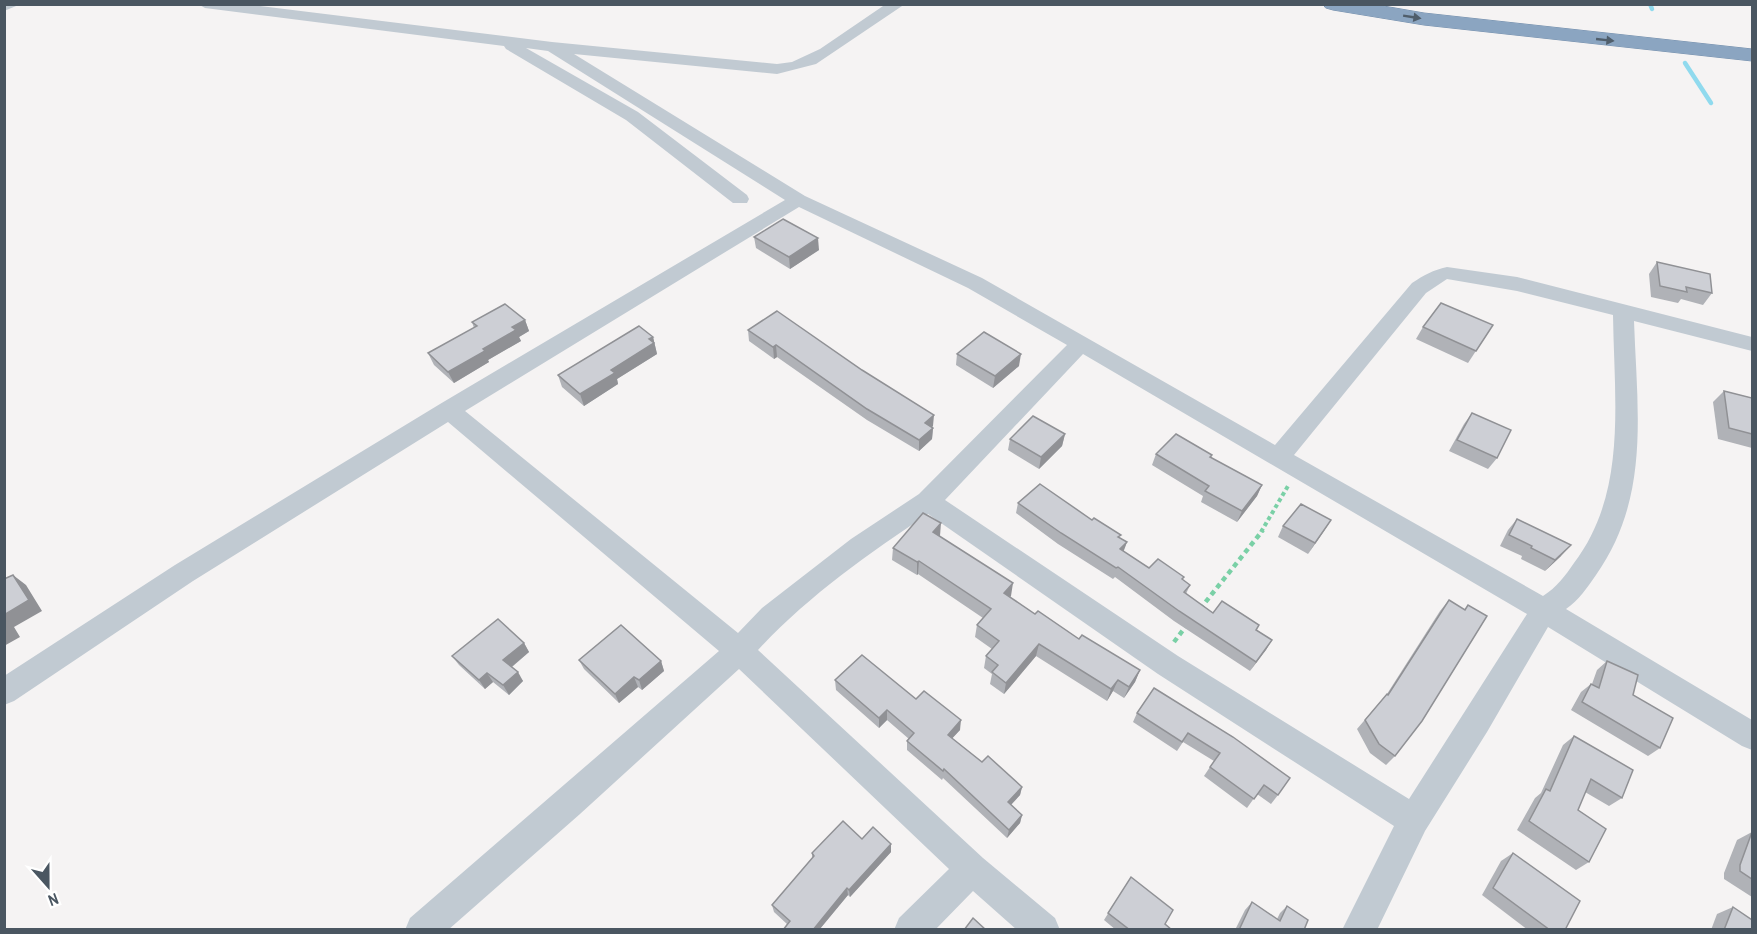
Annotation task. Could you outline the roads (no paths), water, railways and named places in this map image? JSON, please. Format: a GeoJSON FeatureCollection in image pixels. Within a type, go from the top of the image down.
{"type":"FeatureCollection","features":[{"type":"Feature","properties":{"kind":"highway"},"geometry":{"type":"LineString","coordinates":[[1333,4],[1424,19],[1752,55]]}},
{"type":"Feature","properties":{"kind":"street"},"geometry":{"type":"LineString","coordinates":[[4,7],[14,4]]}},
{"type":"Feature","properties":{"kind":"street"},"geometry":{"type":"LineString","coordinates":[[205,4],[552,47],[777,69],[792,68],[827,54],[863,24],[898,4]]}},
{"type":"Feature","properties":{"kind":"street"},"geometry":{"type":"LineString","coordinates":[[501,40],[613,104],[692,160],[740,199]]}},
{"type":"Feature","properties":{"kind":"street"},"geometry":{"type":"LineString","coordinates":[[552,47],[798,200],[975,283],[1544,610],[1752,736]]}},
{"type":"Feature","properties":{"kind":"street"},"geometry":{"type":"LineString","coordinates":[[613,104],[638,99]]}},
{"type":"Feature","properties":{"kind":"street"},"geometry":{"type":"LineString","coordinates":[[737,235],[740,199],[753,172]]}},
{"type":"Feature","properties":{"kind":"street"},"geometry":{"type":"LineString","coordinates":[[4,692],[184,573],[448,410],[798,200]]}},
{"type":"Feature","properties":{"kind":"street"},"geometry":{"type":"LineString","coordinates":[[1288,463],[1419,288],[1438,274],[1447,273],[1516,284],[1752,344]]}},
{"type":"Feature","properties":{"kind":"street"},"geometry":{"type":"LineString","coordinates":[[1359,930],[1414,820],[1477,722],[1544,610],[1567,594],[1596,554],[1620,497],[1627,444],[1623,312]]}},
{"type":"Feature","properties":{"kind":"street"},"geometry":{"type":"LineString","coordinates":[[422,930],[739,651],[772,616],[860,546],[928,501],[1081,343]]}},
{"type":"Feature","properties":{"kind":"street"},"geometry":{"type":"LineString","coordinates":[[448,410],[739,651],[972,869],[1043,930]]}},
{"type":"Feature","properties":{"kind":"street"},"geometry":{"type":"LineString","coordinates":[[928,501],[1027,572],[1414,820]]}},
{"type":"Feature","properties":{"kind":"street"},"geometry":{"type":"LineString","coordinates":[[911,930],[972,869]]}},
{"type":"Feature","properties":{"kind":"waterway"},"geometry":{"type":"LineString","coordinates":[[1650,4],[1652,9]]}},
{"type":"Feature","properties":{"kind":"waterway"},"geometry":{"type":"LineString","coordinates":[[1685,63],[1711,103]]}}]}
